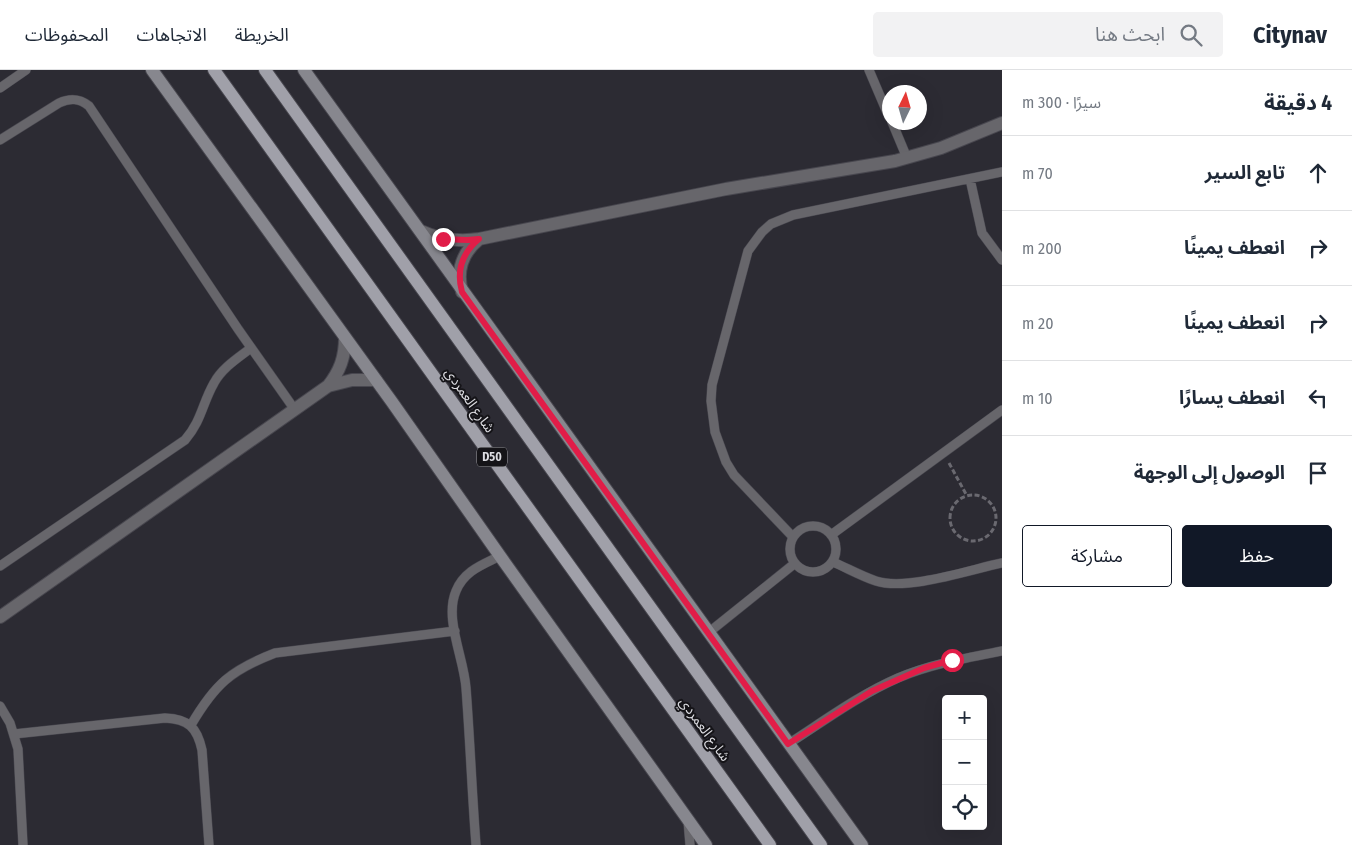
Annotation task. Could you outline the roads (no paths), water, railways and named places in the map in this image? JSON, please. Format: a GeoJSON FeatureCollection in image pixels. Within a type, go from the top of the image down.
{"type":"FeatureCollection","features":[{"type":"Feature","properties":{"kind":"main road","name":"شارع العمردي"},"geometry":{"type":"LineString","coordinates":[[214,70],[770,845]]}},
{"type":"Feature","properties":{"kind":"main road","name":"شارع العمردي"},"geometry":{"type":"LineString","coordinates":[[265,70],[821,845]]}},
{"type":"Feature","properties":{"kind":"street"},"geometry":{"type":"LineString","coordinates":[[152,70],[376,380],[706,845]]}},
{"type":"Feature","properties":{"kind":"street"},"geometry":{"type":"LineString","coordinates":[[304,70],[862,845]]}},
{"type":"Feature","properties":{"kind":"street"},"geometry":{"type":"LineString","coordinates":[[421,231],[443,239],[479,239],[709,192],[907,158],[941,148],[1002,123]]}},
{"type":"Feature","properties":{"kind":"street"},"geometry":{"type":"LineString","coordinates":[[462,292],[459,275],[460,266],[467,250],[479,239]]}},
{"type":"Feature","properties":{"kind":"street"},"geometry":{"type":"LineString","coordinates":[[0,617],[328,386],[335,378],[343,359],[345,338]]}},
{"type":"Feature","properties":{"kind":"street"},"geometry":{"type":"LineString","coordinates":[[328,386],[352,380],[376,380]]}},
{"type":"Feature","properties":{"kind":"lane"},"geometry":{"type":"LineString","coordinates":[[0,88],[26,70]]}},
{"type":"Feature","properties":{"kind":"lane"},"geometry":{"type":"LineString","coordinates":[[869,70],[882,99]]}},
{"type":"Feature","properties":{"kind":"lane"},"geometry":{"type":"LineString","coordinates":[[0,140],[68,99],[83,101],[89,106],[251,348],[295,410]]}},
{"type":"Feature","properties":{"kind":"lane"},"geometry":{"type":"LineString","coordinates":[[895,130],[907,158]]}},
{"type":"Feature","properties":{"kind":"lane"},"geometry":{"type":"LineString","coordinates":[[793,537],[734,475],[719,447],[712,417],[712,385],[748,251],[762,232],[771,224],[793,215],[1002,172]]}},
{"type":"Feature","properties":{"kind":"lane"},"geometry":{"type":"LineString","coordinates":[[970,179],[982,233],[1002,260]]}},
{"type":"Feature","properties":{"kind":"lane"},"geometry":{"type":"LineString","coordinates":[[0,566],[185,440],[197,422],[209,393],[222,372],[251,348]]}},
{"type":"Feature","properties":{"kind":"lane"},"geometry":{"type":"LineString","coordinates":[[832,535],[1002,410]]}},
{"type":"Feature","properties":{"kind":"lane"},"geometry":{"type":"LineString","coordinates":[[812,526],[826,530],[832,535],[836,548],[833,562],[821,571],[814,573],[806,572],[794,564],[789,550],[793,537],[804,528],[812,526]]}},
{"type":"Feature","properties":{"kind":"lane"},"geometry":{"type":"LineString","coordinates":[[476,845],[466,687],[451,611],[455,591],[462,580],[471,570],[500,556]]}},
{"type":"Feature","properties":{"kind":"lane"},"geometry":{"type":"LineString","coordinates":[[833,562],[875,581],[895,584],[914,583],[1002,563]]}},
{"type":"Feature","properties":{"kind":"lane"},"geometry":{"type":"LineString","coordinates":[[708,633],[794,564]]}},
{"type":"Feature","properties":{"kind":"lane"},"geometry":{"type":"LineString","coordinates":[[191,725],[205,700],[225,680],[248,663],[275,653],[454,631]]}},
{"type":"Feature","properties":{"kind":"lane"},"geometry":{"type":"LineString","coordinates":[[788,744],[872,691],[898,678],[952,660],[1002,651]]}},
{"type":"Feature","properties":{"kind":"lane"},"geometry":{"type":"LineString","coordinates":[[0,706],[14,734],[20,764],[23,845]]}},
{"type":"Feature","properties":{"kind":"lane"},"geometry":{"type":"LineString","coordinates":[[14,734],[165,718],[178,719],[191,725],[199,736],[202,750],[209,845]]}},
{"type":"Feature","properties":{"kind":"lane"},"geometry":{"type":"LineString","coordinates":[[688,821],[690,845]]}}]}
